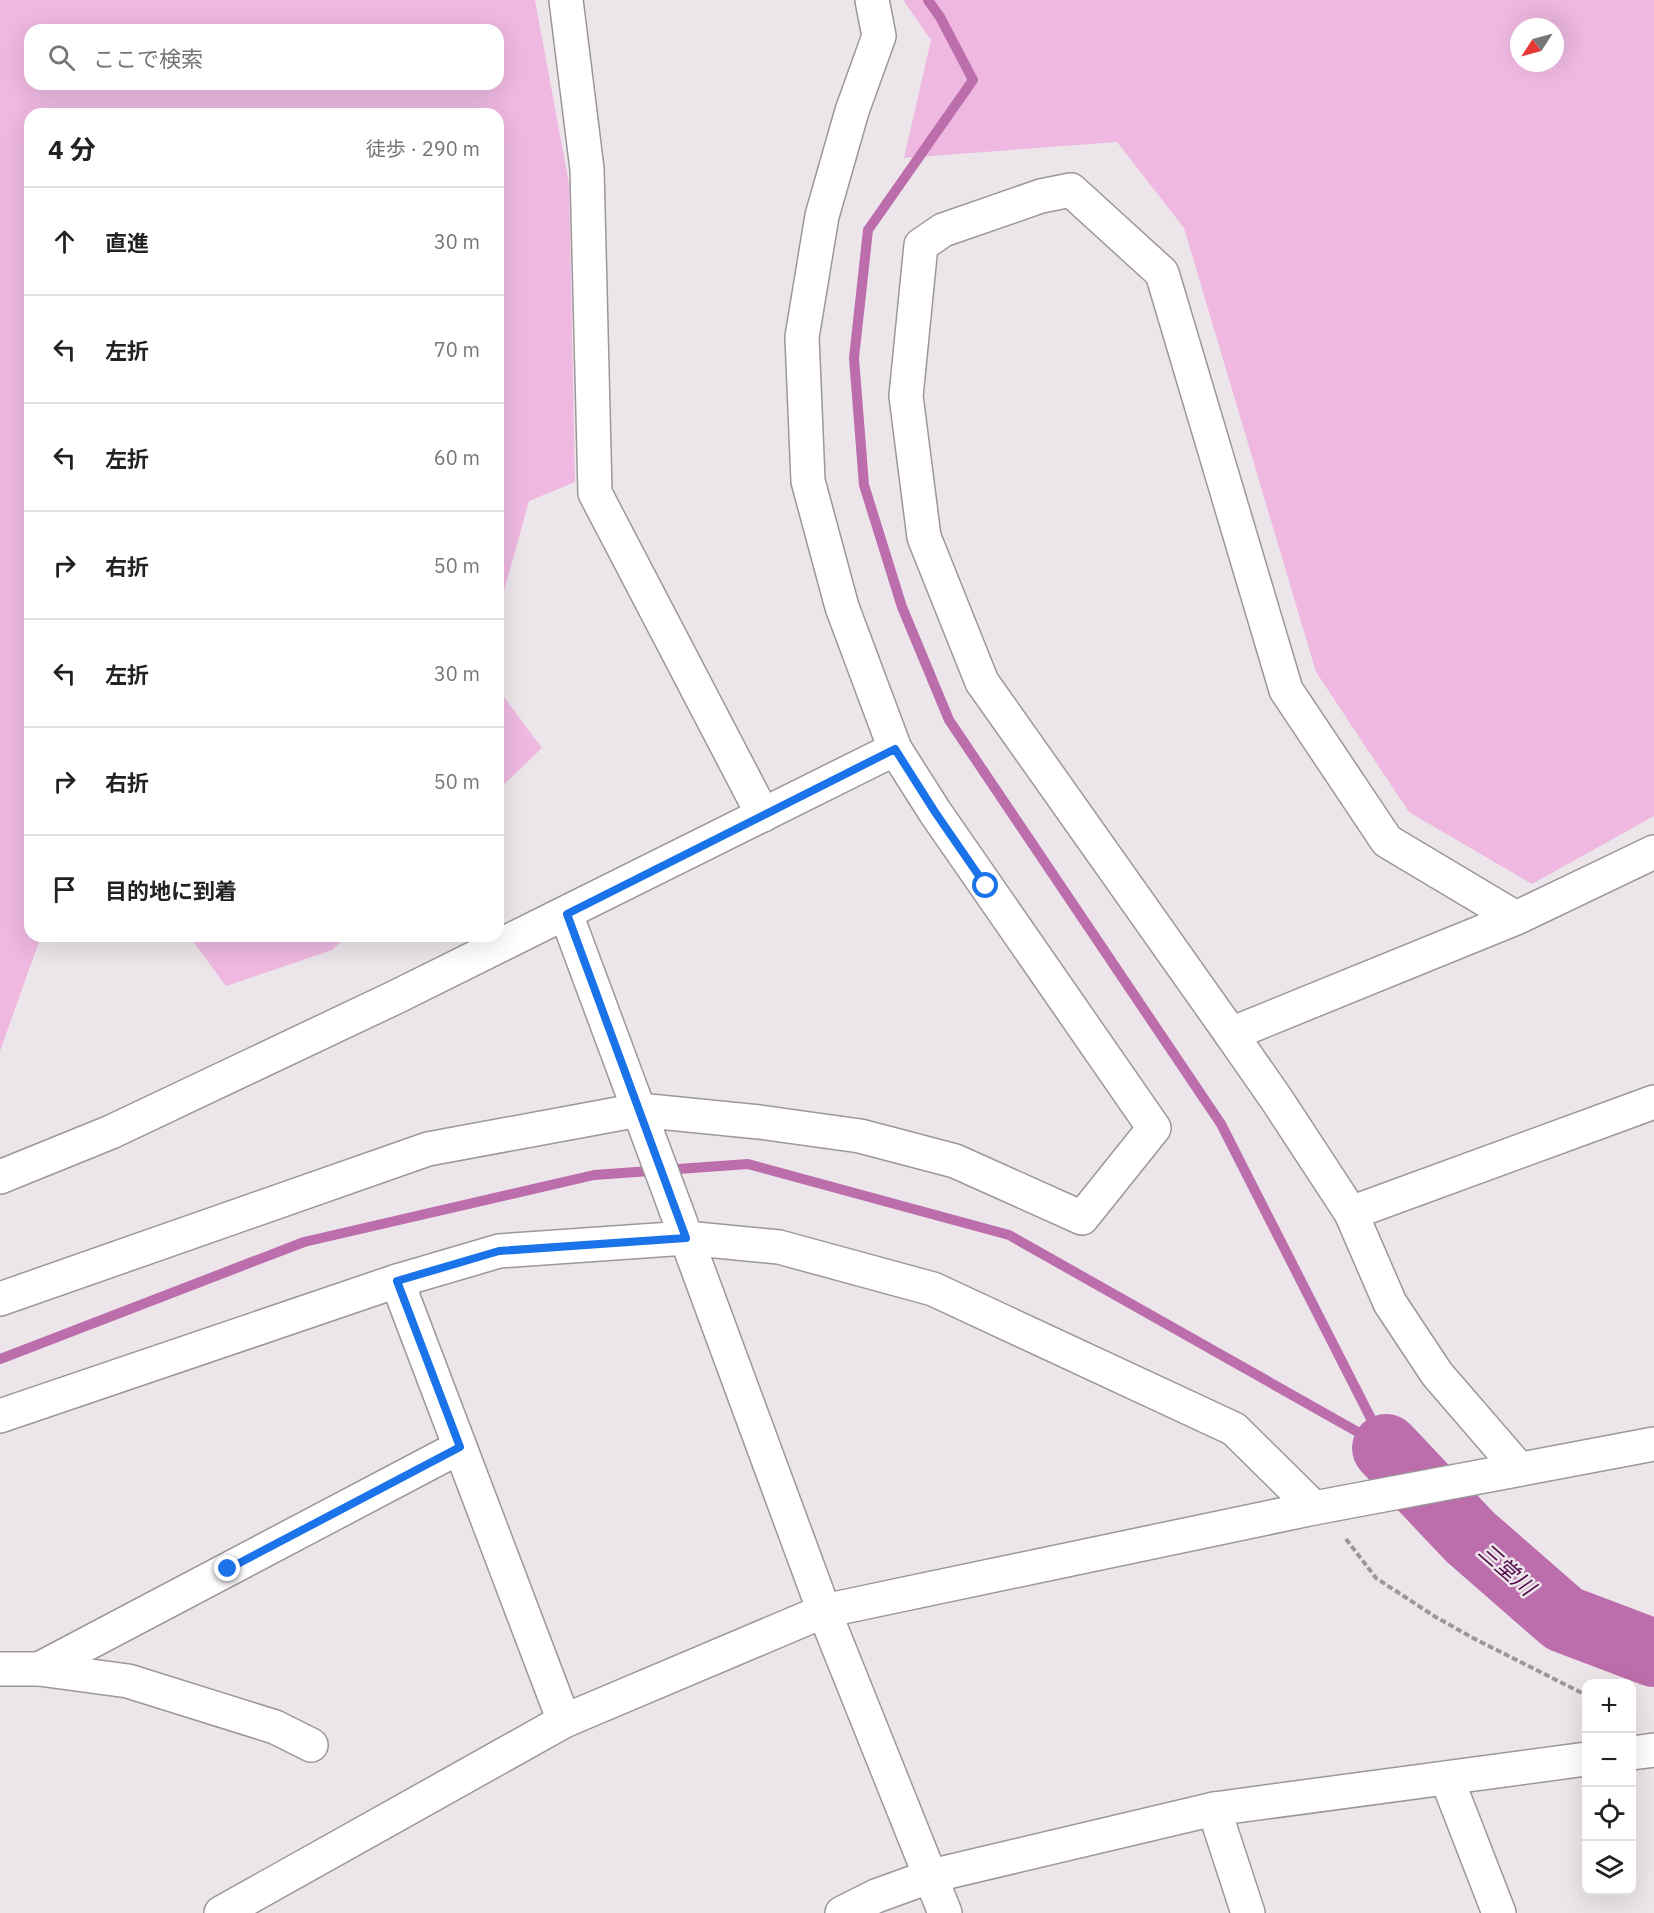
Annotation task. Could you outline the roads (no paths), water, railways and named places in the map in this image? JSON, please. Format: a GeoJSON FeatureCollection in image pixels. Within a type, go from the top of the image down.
{"type":"FeatureCollection","features":[{"type":"Feature","properties":{"kind":"street"},"geometry":{"type":"LineString","coordinates":[[566,0],[587,169],[595,493],[763,816]]}},
{"type":"Feature","properties":{"kind":"street"},"geometry":{"type":"LineString","coordinates":[[0,1299],[428,1149],[644,1123],[759,1122],[860,1136],[955,1161],[1082,1218],[1154,1128],[935,812],[895,749],[842,608],[808,481],[802,337],[822,216],[852,111],[879,36],[872,0]]}},
{"type":"Feature","properties":{"kind":"street"},"geometry":{"type":"LineString","coordinates":[[1510,1471],[1437,1374],[1390,1303],[1351,1213],[1277,1100],[982,682],[924,537],[906,396],[921,245],[943,230],[1041,196],[1071,190],[1162,273],[1286,690],[1387,841],[1516,918]]}},
{"type":"Feature","properties":{"kind":"street"},"geometry":{"type":"LineString","coordinates":[[0,1177],[111,1132],[396,997],[895,749]]}},
{"type":"Feature","properties":{"kind":"street"},"geometry":{"type":"LineString","coordinates":[[1231,1034],[1516,918],[1654,852]]}},
{"type":"Feature","properties":{"kind":"street"},"geometry":{"type":"LineString","coordinates":[[567,914],[824,1611],[945,1913]]}},
{"type":"Feature","properties":{"kind":"street"},"geometry":{"type":"LineString","coordinates":[[1351,1213],[1654,1102]]}},
{"type":"Feature","properties":{"kind":"street"},"geometry":{"type":"LineString","coordinates":[[0,1416],[397,1281],[499,1251],[681,1224],[779,1247],[933,1289],[1234,1429],[1325,1507]]}},
{"type":"Feature","properties":{"kind":"street"},"geometry":{"type":"LineString","coordinates":[[397,1281],[564,1721]]}},
{"type":"Feature","properties":{"kind":"street"},"geometry":{"type":"LineString","coordinates":[[221,1913],[564,1721],[824,1611],[1325,1507],[1654,1444]]}},
{"type":"Feature","properties":{"kind":"street"},"geometry":{"type":"LineString","coordinates":[[39,1669],[460,1447]]}},
{"type":"Feature","properties":{"kind":"street"},"geometry":{"type":"LineString","coordinates":[[0,1670],[39,1669],[128,1681],[275,1727],[311,1745]]}},
{"type":"Feature","properties":{"kind":"street"},"geometry":{"type":"LineString","coordinates":[[1636,1752],[1654,1750]]}},
{"type":"Feature","properties":{"kind":"street"},"geometry":{"type":"LineString","coordinates":[[842,1913],[876,1896],[931,1876],[1214,1809],[1582,1760]]}},
{"type":"Feature","properties":{"kind":"street"},"geometry":{"type":"LineString","coordinates":[[1447,1779],[1499,1913]]}},
{"type":"Feature","properties":{"kind":"street"},"geometry":{"type":"LineString","coordinates":[[1214,1809],[1248,1913]]}},
{"type":"Feature","properties":{"kind":"waterway"},"geometry":{"type":"LineString","coordinates":[[928,0],[940,17],[973,80],[868,230],[854,358],[864,485],[902,607],[949,720],[1221,1124],[1386,1448]]}},
{"type":"Feature","properties":{"kind":"waterway"},"geometry":{"type":"LineString","coordinates":[[0,1359],[304,1242],[594,1175],[748,1164],[1009,1235],[1386,1448]]}},
{"type":"Feature","properties":{"kind":"waterway","name":"三堂川"},"geometry":{"type":"LineString","coordinates":[[1386,1448],[1470,1537],[1564,1619],[1654,1653]]}}]}
